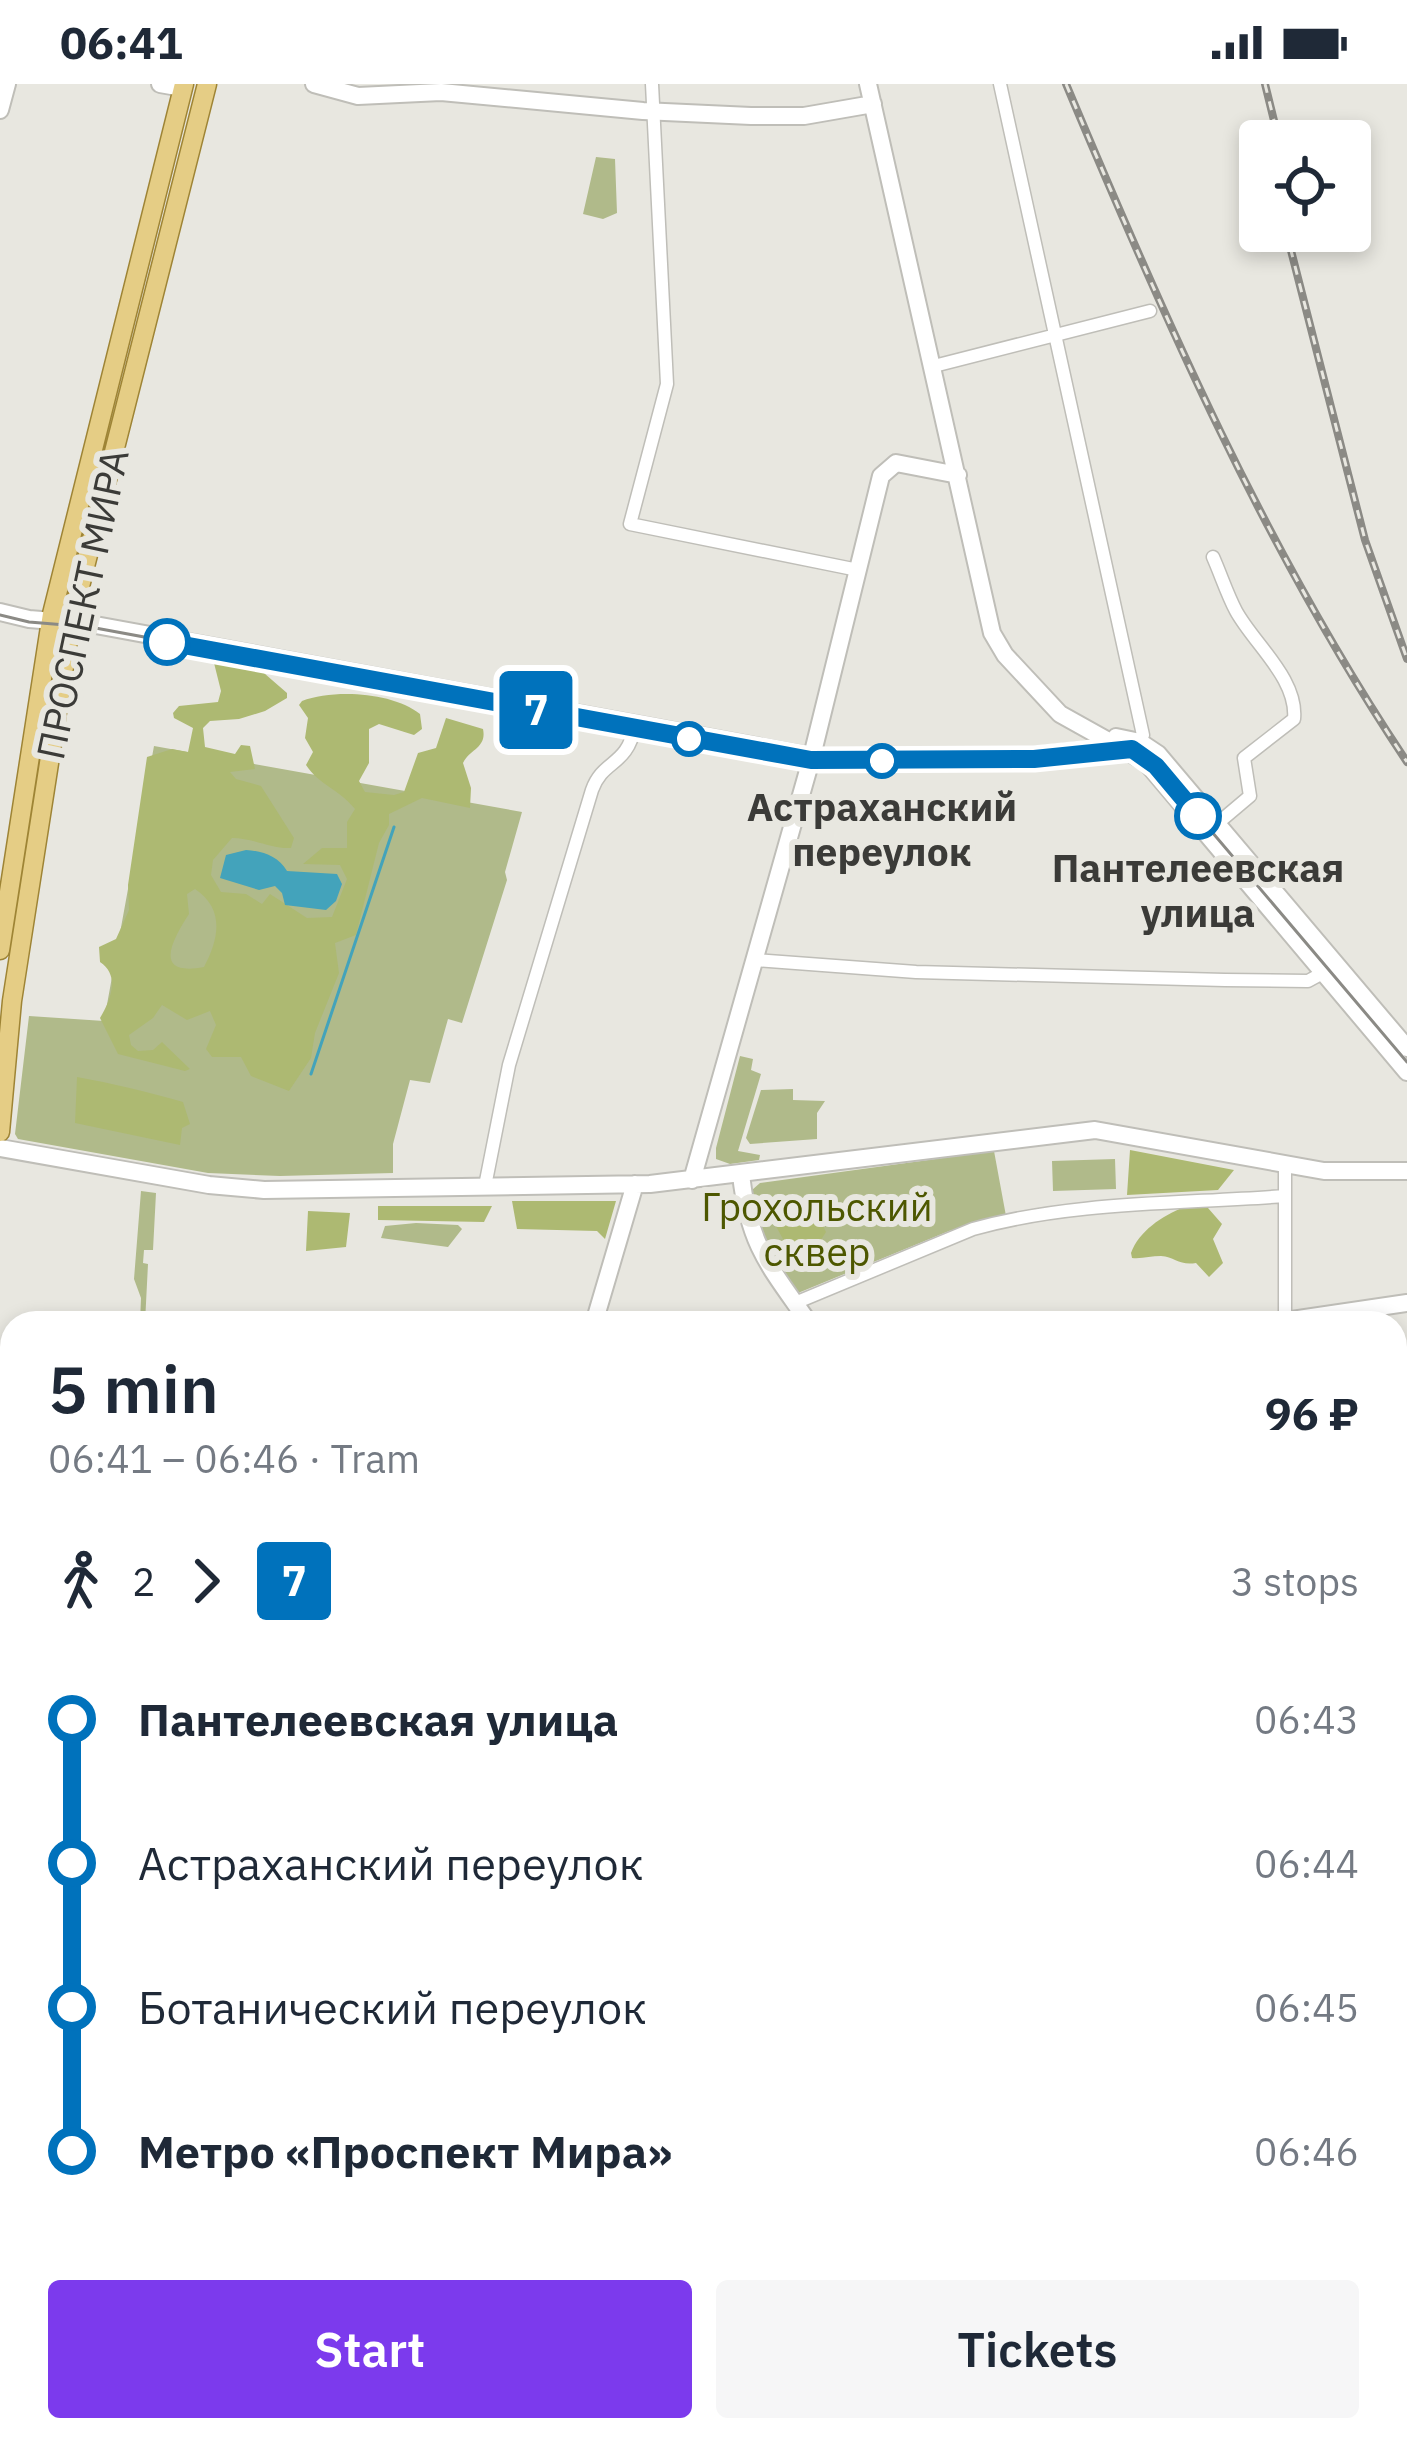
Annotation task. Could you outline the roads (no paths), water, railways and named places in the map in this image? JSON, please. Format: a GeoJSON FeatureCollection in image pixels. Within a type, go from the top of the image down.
{"type":"FeatureCollection","features":[{"type":"Feature","properties":{"kind":"main road","name":"ПРОСПЕКТ МИРА"},"geometry":{"type":"LineString","coordinates":[[0,1132],[12,1001],[61,621],[207,84]]}},
{"type":"Feature","properties":{"kind":"main road","name":"ПРОСПЕКТ МИРА"},"geometry":{"type":"LineString","coordinates":[[0,950],[61,621],[184,86]]}},
{"type":"Feature","properties":{"kind":"street"},"geometry":{"type":"LineString","coordinates":[[0,110],[7,84]]}},
{"type":"Feature","properties":{"kind":"street"},"geometry":{"type":"LineString","coordinates":[[160,84],[184,86]]}},
{"type":"Feature","properties":{"kind":"street"},"geometry":{"type":"LineString","coordinates":[[314,84],[358,96],[388,89],[652,111],[803,116],[873,104]]}},
{"type":"Feature","properties":{"kind":"street"},"geometry":{"type":"LineString","coordinates":[[652,84],[668,384],[630,524],[858,570]]}},
{"type":"Feature","properties":{"kind":"street"},"geometry":{"type":"LineString","coordinates":[[868,84],[992,633],[1005,656],[1060,714],[1146,761],[1330,970],[1407,1048]]}},
{"type":"Feature","properties":{"kind":"street"},"geometry":{"type":"LineString","coordinates":[[1000,84],[1143,735],[1140,742]]}},
{"type":"Feature","properties":{"kind":"street"},"geometry":{"type":"LineString","coordinates":[[934,366],[1150,311]]}},
{"type":"Feature","properties":{"kind":"street"},"geometry":{"type":"LineString","coordinates":[[692,1180],[812,757],[884,470],[903,463],[958,476]]}},
{"type":"Feature","properties":{"kind":"street"},"geometry":{"type":"LineString","coordinates":[[1213,557],[1237,612],[1289,690],[1295,712],[1294,719],[1244,758],[1250,796],[1218,823]]}},
{"type":"Feature","properties":{"kind":"street"},"geometry":{"type":"LineString","coordinates":[[0,612],[812,757],[1053,755],[1140,742]]}},
{"type":"Feature","properties":{"kind":"street"},"geometry":{"type":"LineString","coordinates":[[485,1186],[509,1064],[592,790],[599,774],[622,759],[635,726]]}},
{"type":"Feature","properties":{"kind":"street"},"geometry":{"type":"LineString","coordinates":[[1086,731],[1140,742],[1158,754],[1218,823],[1407,1072]]}},
{"type":"Feature","properties":{"kind":"street"},"geometry":{"type":"LineString","coordinates":[[754,961],[1095,977],[1308,980],[1330,970]]}},
{"type":"Feature","properties":{"kind":"street"},"geometry":{"type":"LineString","coordinates":[[0,1148],[232,1188],[634,1184],[741,1175],[1075,1130],[1115,1132],[1324,1171],[1407,1171]]}},
{"type":"Feature","properties":{"kind":"street"},"geometry":{"type":"LineString","coordinates":[[1279,1311],[1286,1165]]}},
{"type":"Feature","properties":{"kind":"street"},"geometry":{"type":"LineString","coordinates":[[741,1175],[754,1240],[801,1311]]}},
{"type":"Feature","properties":{"kind":"street"},"geometry":{"type":"LineString","coordinates":[[597,1311],[634,1184]]}},
{"type":"Feature","properties":{"kind":"street"},"geometry":{"type":"LineString","coordinates":[[795,1303],[1000,1222],[1069,1212],[1285,1196]]}},
{"type":"Feature","properties":{"kind":"street"},"geometry":{"type":"LineString","coordinates":[[1353,1311],[1407,1303]]}},
{"type":"Feature","properties":{"kind":"water"},"geometry":{"type":"Polygon","coordinates":[[[246,850],[270,855],[287,871],[337,874],[342,884],[336,901],[326,910],[285,905],[275,886],[259,890],[220,878],[226,855],[246,850]]]}},
{"type":"Feature","properties":{"kind":"waterway"},"geometry":{"type":"LineString","coordinates":[[311,1074],[394,827]]}},
{"type":"Feature","properties":{"kind":"tram line"},"geometry":{"type":"LineString","coordinates":[[0,615],[90,627],[811,760],[1034,759],[1138,751],[1156,766],[1407,1062]]}},
{"type":"Feature","properties":{"kind":"tram line","name":"7"},"geometry":{"type":"LineString","coordinates":[[167,642],[829,762],[1034,759],[1132,749],[1156,766],[1198,816]]}},
{"type":"Feature","properties":{"kind":"railway"},"geometry":{"type":"LineString","coordinates":[[1066,84],[1220,432],[1308,600],[1407,762]]}},
{"type":"Feature","properties":{"kind":"railway"},"geometry":{"type":"LineString","coordinates":[[1265,84],[1274,120]]}},
{"type":"Feature","properties":{"kind":"railway"},"geometry":{"type":"LineString","coordinates":[[1291,252],[1365,540],[1407,659]]}},
{"type":"Feature","properties":{"kind":"place","name":"Астраханский переулок"},"geometry":{"type":"Point","coordinates":[882,761]}},
{"type":"Feature","properties":{"kind":"place","name":"Пантелеевская улица"},"geometry":{"type":"Point","coordinates":[1198,816]}},
{"type":"Feature","properties":{"kind":"park label","name":"Грохольский сквер"},"geometry":{"type":"Point","coordinates":[817,1228]}}]}
